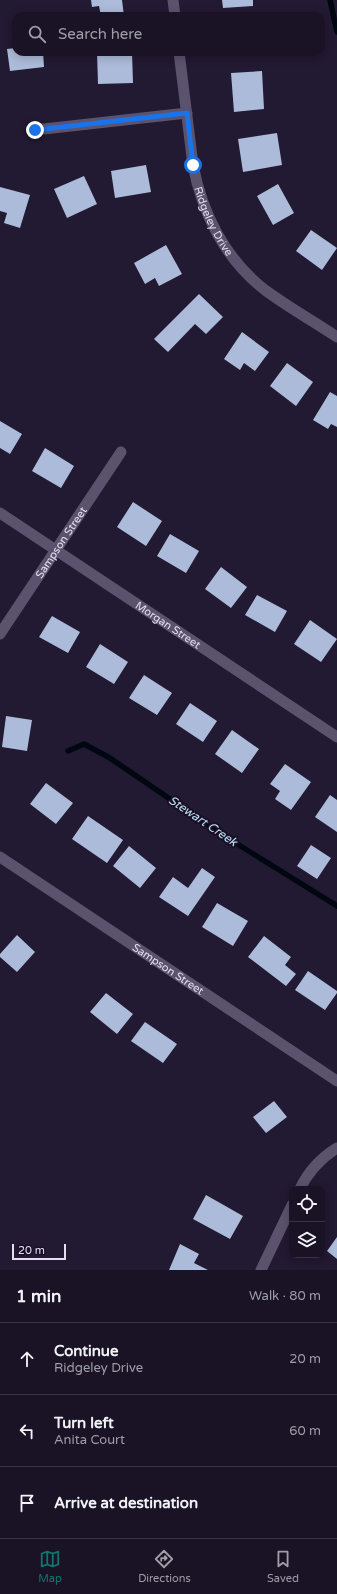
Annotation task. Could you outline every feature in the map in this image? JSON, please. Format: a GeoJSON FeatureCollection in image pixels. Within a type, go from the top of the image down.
{"type":"FeatureCollection","features":[{"type":"Feature","properties":{"kind":"street"},"geometry":{"type":"LineString","coordinates":[[173,0],[174,12]]}},
{"type":"Feature","properties":{"kind":"street","name":"Ridgeley Drive"},"geometry":{"type":"LineString","coordinates":[[180,56],[196,182],[206,212],[213,227],[231,255],[265,290],[337,337]]}},
{"type":"Feature","properties":{"kind":"street"},"geometry":{"type":"LineString","coordinates":[[35,130],[187,113]]}},
{"type":"Feature","properties":{"kind":"street","name":"Sampson Street"},"geometry":{"type":"LineString","coordinates":[[0,634],[121,452]]}},
{"type":"Feature","properties":{"kind":"street","name":"Morgan Street"},"geometry":{"type":"LineString","coordinates":[[0,513],[337,737]]}},
{"type":"Feature","properties":{"kind":"street","name":"Sampson Street"},"geometry":{"type":"LineString","coordinates":[[0,857],[337,1081]]}},
{"type":"Feature","properties":{"kind":"street"},"geometry":{"type":"LineString","coordinates":[[302,1186],[310,1172],[326,1155],[337,1148]]}},
{"type":"Feature","properties":{"kind":"street"},"geometry":{"type":"LineString","coordinates":[[261,1270],[289,1211]]}},
{"type":"Feature","properties":{"kind":"building"},"geometry":{"type":"Polygon","coordinates":[[[91,0],[122,0],[124,12],[100,12],[99,6],[92,7],[91,0]]]}},
{"type":"Feature","properties":{"kind":"building"},"geometry":{"type":"Polygon","coordinates":[[[222,0],[253,0],[253,6],[223,8],[222,0]]]}},
{"type":"Feature","properties":{"kind":"building"},"geometry":{"type":"Polygon","coordinates":[[[12,48],[12,56],[43,56],[44,67],[10,71],[7,49],[12,48]]]}},
{"type":"Feature","properties":{"kind":"building"},"geometry":{"type":"Polygon","coordinates":[[[97,56],[132,56],[133,83],[98,84],[97,56]]]}},
{"type":"Feature","properties":{"kind":"building"},"geometry":{"type":"Polygon","coordinates":[[[262,71],[264,109],[234,112],[231,73],[262,71]]]}},
{"type":"Feature","properties":{"kind":"building"},"geometry":{"type":"Polygon","coordinates":[[[277,133],[282,165],[243,172],[238,139],[277,133]]]}},
{"type":"Feature","properties":{"kind":"building"},"geometry":{"type":"Polygon","coordinates":[[[146,165],[151,192],[115,198],[111,171],[146,165]]]}},
{"type":"Feature","properties":{"kind":"building"},"geometry":{"type":"Polygon","coordinates":[[[84,176],[97,204],[67,218],[54,189],[84,176]]]}},
{"type":"Feature","properties":{"kind":"building"},"geometry":{"type":"Polygon","coordinates":[[[278,184],[294,213],[273,225],[257,196],[278,184]]]}},
{"type":"Feature","properties":{"kind":"building"},"geometry":{"type":"Polygon","coordinates":[[[0,187],[30,195],[20,228],[4,223],[7,213],[0,211],[0,187]]]}},
{"type":"Feature","properties":{"kind":"building"},"geometry":{"type":"Polygon","coordinates":[[[311,230],[337,248],[322,270],[296,251],[311,230]]]}},
{"type":"Feature","properties":{"kind":"building"},"geometry":{"type":"Polygon","coordinates":[[[166,245],[182,274],[159,286],[155,278],[145,284],[134,263],[166,245]]]}},
{"type":"Feature","properties":{"kind":"building"},"geometry":{"type":"Polygon","coordinates":[[[199,294],[223,317],[206,334],[195,324],[168,352],[154,339],[199,294]]]}},
{"type":"Feature","properties":{"kind":"building"},"geometry":{"type":"Polygon","coordinates":[[[242,332],[269,352],[255,371],[244,363],[240,370],[224,359],[242,332]]]}},
{"type":"Feature","properties":{"kind":"building"},"geometry":{"type":"Polygon","coordinates":[[[287,363],[313,382],[296,406],[270,386],[287,363]]]}},
{"type":"Feature","properties":{"kind":"building"},"geometry":{"type":"Polygon","coordinates":[[[330,392],[337,396],[337,427],[331,424],[328,429],[313,420],[330,392]]]}},
{"type":"Feature","properties":{"kind":"building"},"geometry":{"type":"Polygon","coordinates":[[[0,421],[22,434],[10,454],[0,448],[0,421]]]}},
{"type":"Feature","properties":{"kind":"building"},"geometry":{"type":"Polygon","coordinates":[[[45,448],[74,466],[61,488],[32,471],[45,448]]]}},
{"type":"Feature","properties":{"kind":"building"},"geometry":{"type":"Polygon","coordinates":[[[133,502],[162,521],[146,546],[117,527],[133,502]]]}},
{"type":"Feature","properties":{"kind":"building"},"geometry":{"type":"Polygon","coordinates":[[[170,534],[199,551],[186,573],[157,556],[170,534]]]}},
{"type":"Feature","properties":{"kind":"building"},"geometry":{"type":"Polygon","coordinates":[[[221,567],[247,587],[231,608],[205,589],[221,567]]]}},
{"type":"Feature","properties":{"kind":"building"},"geometry":{"type":"Polygon","coordinates":[[[257,595],[287,611],[275,632],[245,615],[257,595]]]}},
{"type":"Feature","properties":{"kind":"building"},"geometry":{"type":"Polygon","coordinates":[[[52,616],[80,632],[68,653],[39,637],[52,616]]]}},
{"type":"Feature","properties":{"kind":"building"},"geometry":{"type":"Polygon","coordinates":[[[310,620],[337,639],[321,662],[294,644],[310,620]]]}},
{"type":"Feature","properties":{"kind":"building"},"geometry":{"type":"Polygon","coordinates":[[[100,644],[128,662],[114,684],[86,667],[100,644]]]}},
{"type":"Feature","properties":{"kind":"building"},"geometry":{"type":"Polygon","coordinates":[[[144,675],[172,693],[157,715],[129,698],[144,675]]]}},
{"type":"Feature","properties":{"kind":"building"},"geometry":{"type":"Polygon","coordinates":[[[190,703],[217,721],[203,742],[176,724],[190,703]]]}},
{"type":"Feature","properties":{"kind":"building"},"geometry":{"type":"Polygon","coordinates":[[[6,716],[32,720],[27,751],[2,747],[6,716]]]}},
{"type":"Feature","properties":{"kind":"building"},"geometry":{"type":"Polygon","coordinates":[[[232,730],[259,749],[242,773],[215,754],[232,730]]]}},
{"type":"Feature","properties":{"kind":"building"},"geometry":{"type":"Polygon","coordinates":[[[285,764],[311,782],[291,810],[275,799],[280,791],[270,784],[285,764]]]}},
{"type":"Feature","properties":{"kind":"building"},"geometry":{"type":"Polygon","coordinates":[[[46,783],[73,803],[56,824],[30,804],[46,783]]]}},
{"type":"Feature","properties":{"kind":"building"},"geometry":{"type":"Polygon","coordinates":[[[330,795],[337,800],[337,832],[315,817],[330,795]]]}},
{"type":"Feature","properties":{"kind":"building"},"geometry":{"type":"Polygon","coordinates":[[[88,816],[123,840],[107,863],[72,839],[88,816]]]}},
{"type":"Feature","properties":{"kind":"building"},"geometry":{"type":"Polygon","coordinates":[[[311,845],[331,858],[317,879],[297,866],[311,845]]]}},
{"type":"Feature","properties":{"kind":"building"},"geometry":{"type":"Polygon","coordinates":[[[129,846],[156,868],[140,888],[113,866],[129,846]]]}},
{"type":"Feature","properties":{"kind":"building"},"geometry":{"type":"Polygon","coordinates":[[[202,868],[215,877],[188,916],[159,897],[173,877],[188,888],[202,868]]]}},
{"type":"Feature","properties":{"kind":"building"},"geometry":{"type":"Polygon","coordinates":[[[217,903],[248,921],[233,946],[202,927],[217,903]]]}},
{"type":"Feature","properties":{"kind":"building"},"geometry":{"type":"Polygon","coordinates":[[[17,935],[35,952],[17,972],[0,957],[0,954],[17,935]]]}},
{"type":"Feature","properties":{"kind":"building"},"geometry":{"type":"Polygon","coordinates":[[[264,936],[291,957],[285,965],[296,974],[286,986],[248,957],[264,936]]]}},
{"type":"Feature","properties":{"kind":"building"},"geometry":{"type":"Polygon","coordinates":[[[308,971],[337,991],[325,1010],[295,990],[308,971]]]}},
{"type":"Feature","properties":{"kind":"building"},"geometry":{"type":"Polygon","coordinates":[[[106,993],[133,1014],[117,1034],[90,1012],[106,993]]]}},
{"type":"Feature","properties":{"kind":"building"},"geometry":{"type":"Polygon","coordinates":[[[145,1022],[177,1044],[163,1063],[131,1041],[145,1022]]]}},
{"type":"Feature","properties":{"kind":"building"},"geometry":{"type":"Polygon","coordinates":[[[274,1101],[287,1117],[266,1133],[253,1117],[274,1101]]]}},
{"type":"Feature","properties":{"kind":"building"},"geometry":{"type":"Polygon","coordinates":[[[206,1195],[243,1216],[230,1239],[193,1219],[206,1195]]]}},
{"type":"Feature","properties":{"kind":"building"},"geometry":{"type":"Polygon","coordinates":[[[337,1237],[337,1259],[327,1251],[337,1237]]]}},
{"type":"Feature","properties":{"kind":"building"},"geometry":{"type":"Polygon","coordinates":[[[180,1244],[199,1254],[194,1263],[208,1270],[169,1270],[180,1244]]]}},
{"type":"Feature","properties":{"kind":"waterway"},"geometry":{"type":"LineString","coordinates":[[330,0],[337,32]]}},
{"type":"Feature","properties":{"kind":"waterway","name":"Stewart Creek"},"geometry":{"type":"LineString","coordinates":[[68,751],[84,744],[110,758],[218,832],[337,906]]}},
{"type":"Feature","properties":{"kind":"route"},"geometry":{"type":"LineString","coordinates":[[35,130],[187,113],[193,165]]}}]}
